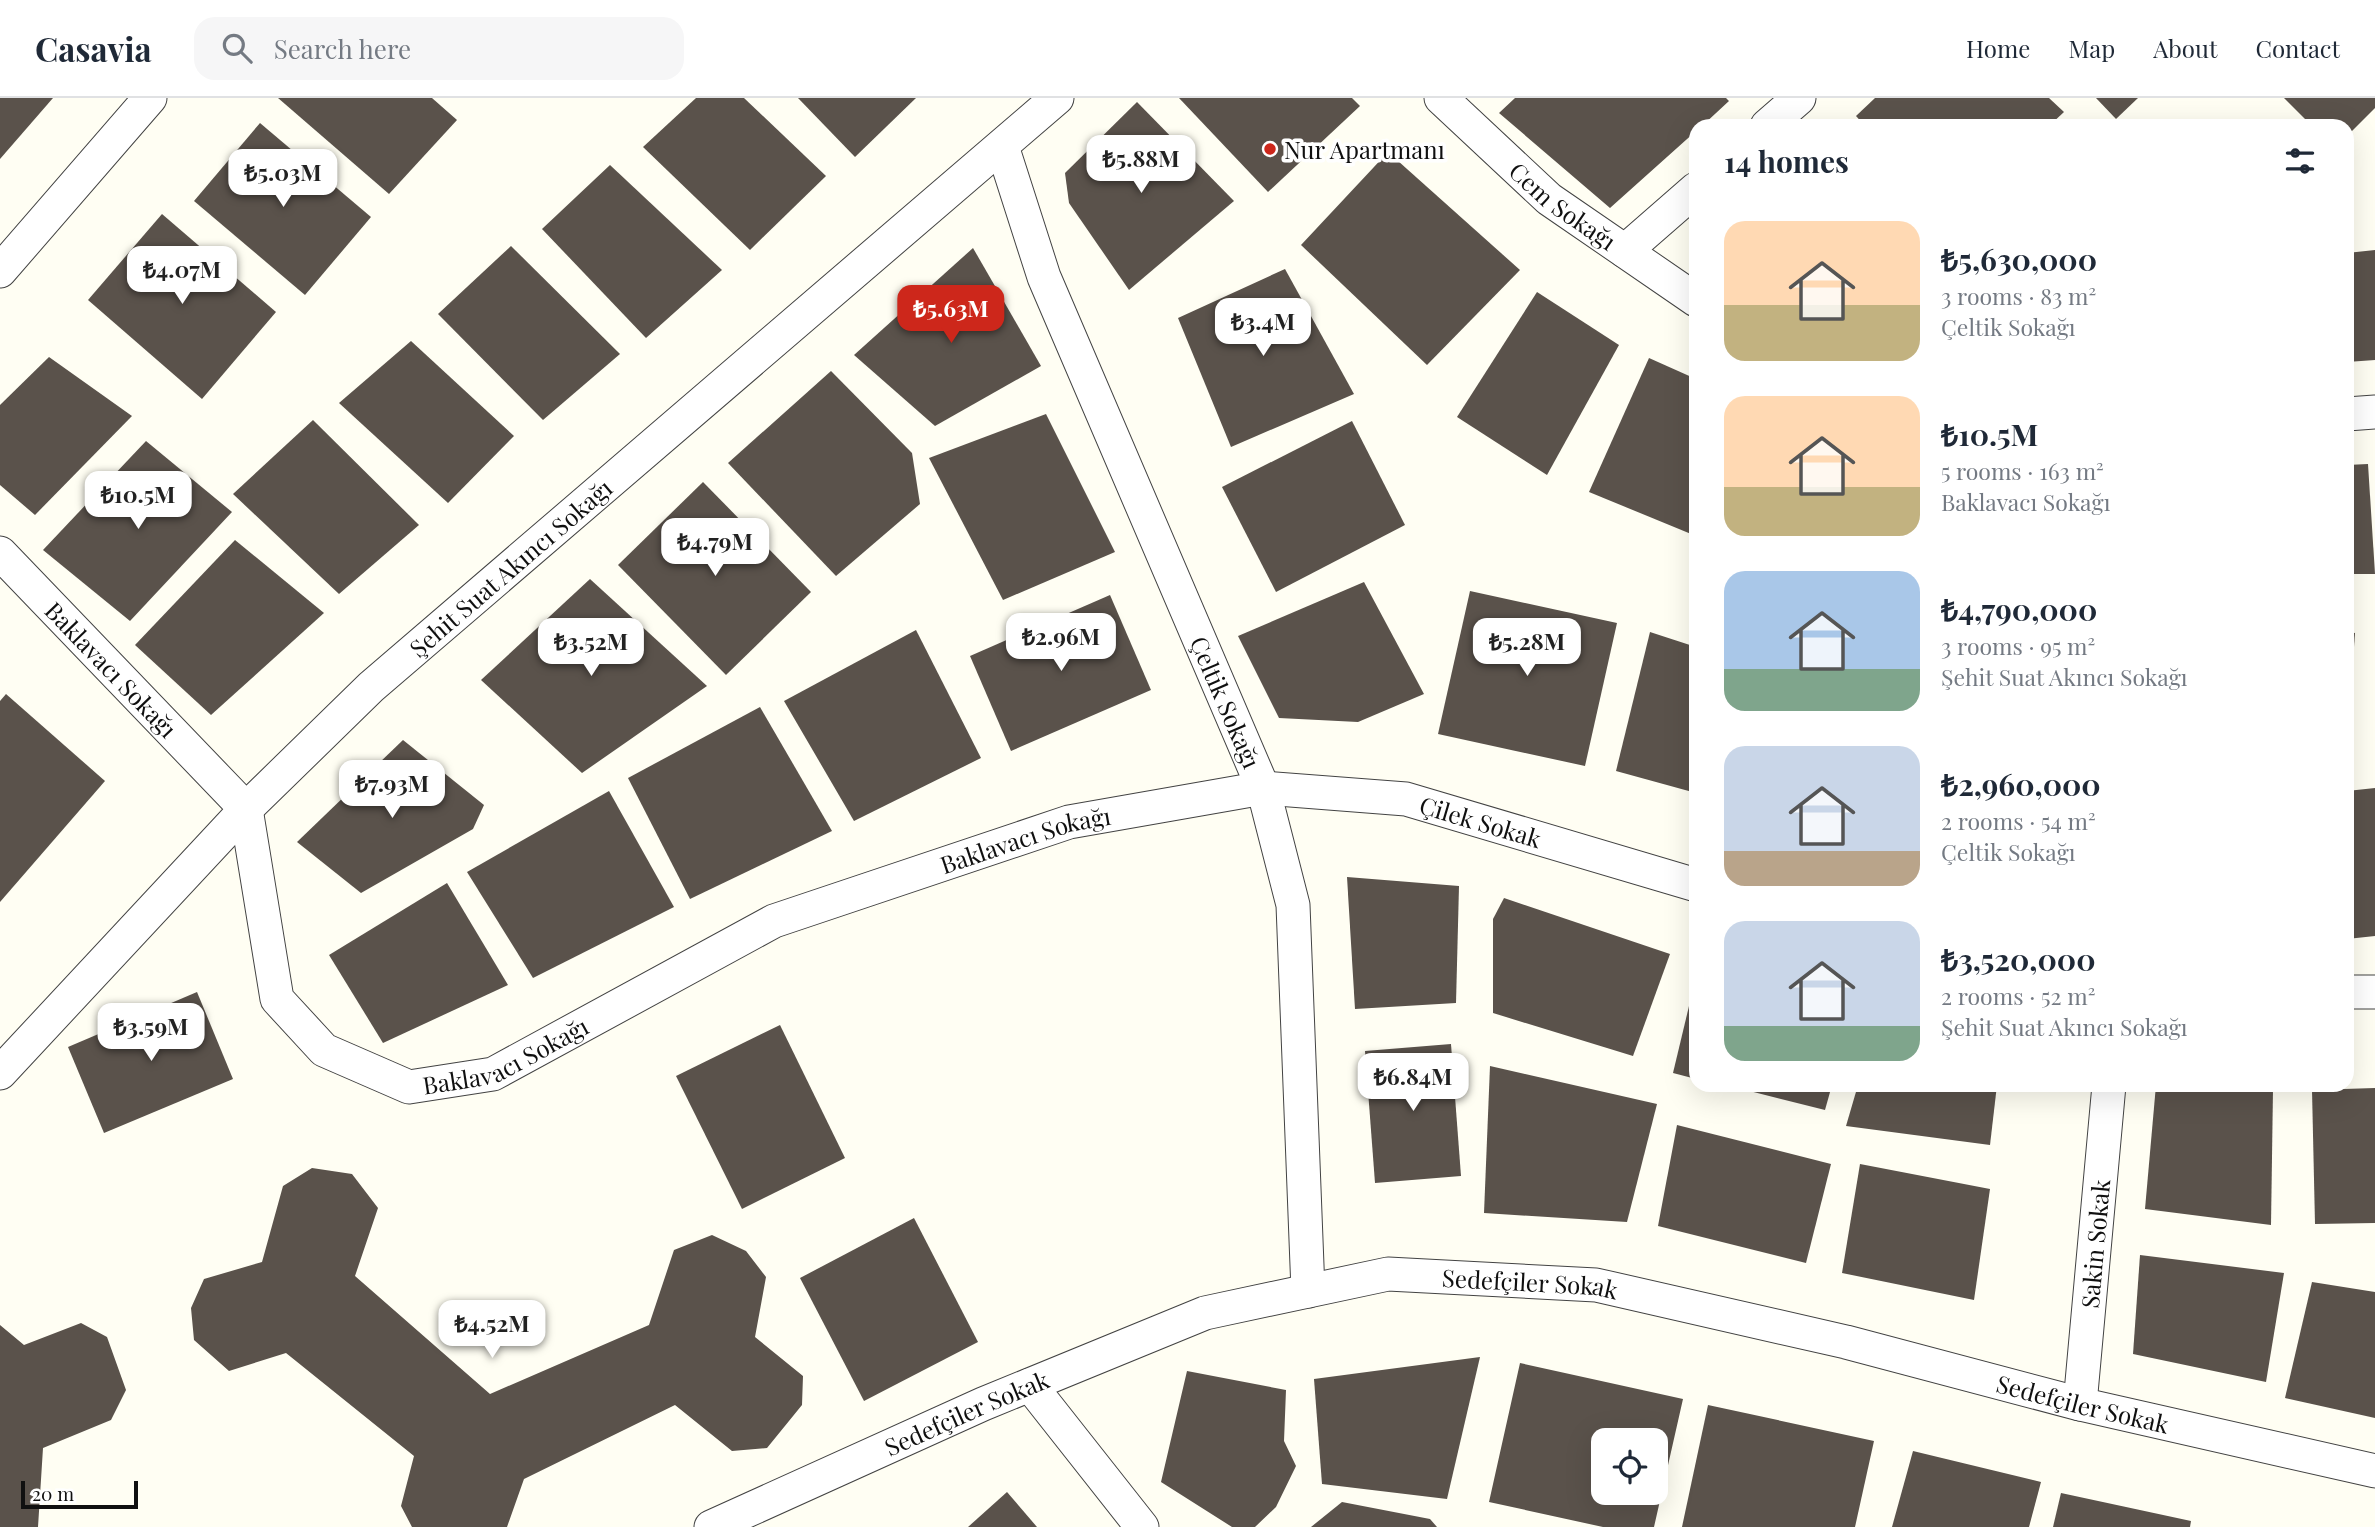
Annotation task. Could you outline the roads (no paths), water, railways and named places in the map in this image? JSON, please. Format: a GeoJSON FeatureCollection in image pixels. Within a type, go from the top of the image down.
{"type":"FeatureCollection","features":[{"type":"Feature","properties":{"kind":"street"},"geometry":{"type":"LineString","coordinates":[[0,271],[150,98]]}},
{"type":"Feature","properties":{"kind":"street","name":"Şehit Suat Akıncı Sokağı"},"geometry":{"type":"LineString","coordinates":[[0,1073],[246,810],[371,687],[1057,98]]}},
{"type":"Feature","properties":{"kind":"street","name":"Cem Sokağı"},"geometry":{"type":"LineString","coordinates":[[1441,98],[1549,199],[1689,295]]}},
{"type":"Feature","properties":{"kind":"street"},"geometry":{"type":"LineString","coordinates":[[1776,119],[1800,98]]}},
{"type":"Feature","properties":{"kind":"street","name":"Çeltik Sokağı"},"geometry":{"type":"LineString","coordinates":[[1002,146],[1044,277],[1263,788],[1293,905],[1308,1291]]}},
{"type":"Feature","properties":{"kind":"street"},"geometry":{"type":"LineString","coordinates":[[1625,251],[1689,195]]}},
{"type":"Feature","properties":{"kind":"street"},"geometry":{"type":"LineString","coordinates":[[2354,414],[2375,412]]}},
{"type":"Feature","properties":{"kind":"street","name":"Baklavacı Sokağı"},"geometry":{"type":"LineString","coordinates":[[0,553],[246,810],[277,999],[324,1050],[409,1087],[493,1074],[774,921],[1069,822],[1263,788]]}},
{"type":"Feature","properties":{"kind":"street","name":"Çilek Sokak"},"geometry":{"type":"LineString","coordinates":[[1263,788],[1406,799],[1689,882]]}},
{"type":"Feature","properties":{"kind":"street"},"geometry":{"type":"LineString","coordinates":[[2354,992],[2375,992]]}},
{"type":"Feature","properties":{"kind":"street","name":"Sakin Sokak"},"geometry":{"type":"LineString","coordinates":[[2080,1404],[2108,1092]]}},
{"type":"Feature","properties":{"kind":"street","name":"Sedefçiler Sokak"},"geometry":{"type":"LineString","coordinates":[[711,1527],[983,1404],[1205,1313],[1388,1274],[1596,1284],[1846,1342],[2080,1404],[2375,1471]]}},
{"type":"Feature","properties":{"kind":"street"},"geometry":{"type":"LineString","coordinates":[[1030,1385],[1142,1527]]}},
{"type":"Feature","properties":{"kind":"place","name":"Nur Apartmanı"},"geometry":{"type":"Point","coordinates":[1270,149]}}]}
